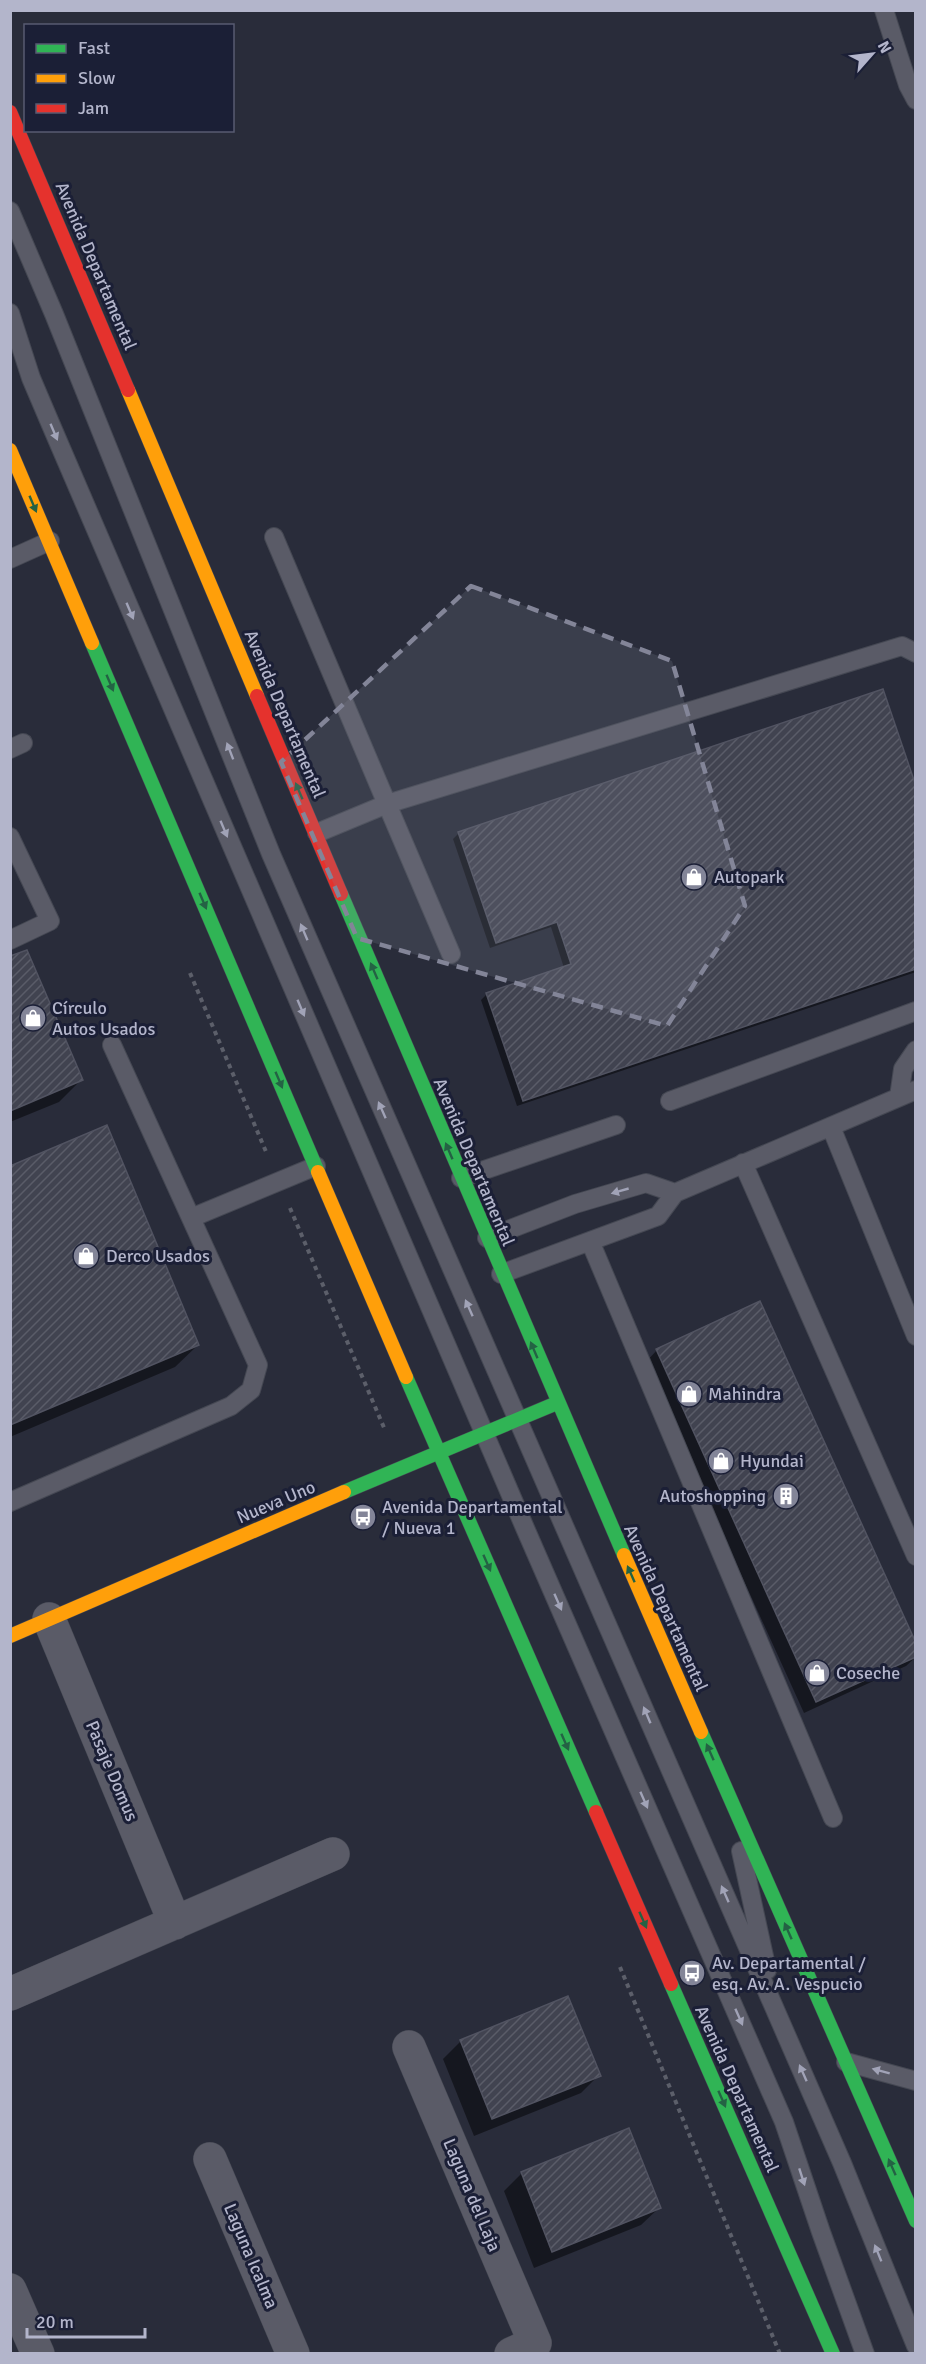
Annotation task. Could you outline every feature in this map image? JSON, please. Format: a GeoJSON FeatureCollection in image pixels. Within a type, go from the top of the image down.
{"type":"FeatureCollection","features":[{"type":"Feature","properties":{"kind":"main road","name":"Avenida Departamental"},"geometry":{"type":"LineString","coordinates":[[10,112],[317,833],[501,1274],[846,2062],[911,2196],[915,2220]]}},
{"type":"Feature","properties":{"kind":"main road","name":"Avenida Departamental"},"geometry":{"type":"LineString","coordinates":[[10,450],[438,1452],[833,2354]]}},
{"type":"Feature","properties":{"kind":"main road","name":"Nueva Uno"},"geometry":{"type":"LineString","coordinates":[[10,1636],[557,1403]]}},
{"type":"Feature","properties":{"kind":"street","name":"Pasaje Domus"},"geometry":{"type":"LineString","coordinates":[[49,1619],[175,1923]]}},
{"type":"Feature","properties":{"kind":"street"},"geometry":{"type":"LineString","coordinates":[[10,1994],[333,1854]]}},
{"type":"Feature","properties":{"kind":"street","name":"Laguna del Laja"},"geometry":{"type":"LineString","coordinates":[[409,2047],[523,2348]]}},
{"type":"Feature","properties":{"kind":"street","name":"Laguna Icalma"},"geometry":{"type":"LineString","coordinates":[[210,2159],[293,2354]]}},
{"type":"Feature","properties":{"kind":"street"},"geometry":{"type":"LineString","coordinates":[[10,2290],[38,2354]]}},
{"type":"Feature","properties":{"kind":"lane"},"geometry":{"type":"LineString","coordinates":[[884,10],[915,100]]}},
{"type":"Feature","properties":{"kind":"lane"},"geometry":{"type":"LineString","coordinates":[[10,211],[72,358],[271,854],[776,2010],[842,2163],[915,2346]]}},
{"type":"Feature","properties":{"kind":"lane"},"geometry":{"type":"LineString","coordinates":[[10,313],[31,378],[51,425],[484,1433],[784,2122],[865,2354]]}},
{"type":"Feature","properties":{"kind":"lane"},"geometry":{"type":"LineString","coordinates":[[274,537],[451,954]]}},
{"type":"Feature","properties":{"kind":"lane"},"geometry":{"type":"LineString","coordinates":[[10,559],[50,542]]}},
{"type":"Feature","properties":{"kind":"lane"},"geometry":{"type":"LineString","coordinates":[[317,833],[387,804],[902,646],[915,653]]}},
{"type":"Feature","properties":{"kind":"lane"},"geometry":{"type":"LineString","coordinates":[[10,837],[50,921],[10,940]]}},
{"type":"Feature","properties":{"kind":"lane"},"geometry":{"type":"LineString","coordinates":[[670,1101],[915,1011]]}},
{"type":"Feature","properties":{"kind":"lane"},"geometry":{"type":"LineString","coordinates":[[10,1502],[231,1406],[251,1390],[258,1365],[112,1045]]}},
{"type":"Feature","properties":{"kind":"lane"},"geometry":{"type":"LineString","coordinates":[[501,1274],[658,1216],[675,1193],[907,1093],[903,1069],[915,1050]]}},
{"type":"Feature","properties":{"kind":"lane"},"geometry":{"type":"LineString","coordinates":[[461,1178],[616,1125]]}},
{"type":"Feature","properties":{"kind":"lane"},"geometry":{"type":"LineString","coordinates":[[831,1127],[915,1336]]}},
{"type":"Feature","properties":{"kind":"lane"},"geometry":{"type":"LineString","coordinates":[[743,1163],[915,1556]]}},
{"type":"Feature","properties":{"kind":"lane"},"geometry":{"type":"LineString","coordinates":[[191,1218],[316,1166]]}},
{"type":"Feature","properties":{"kind":"lane"},"geometry":{"type":"LineString","coordinates":[[487,1238],[575,1204],[646,1183],[675,1193]]}},
{"type":"Feature","properties":{"kind":"lane"},"geometry":{"type":"LineString","coordinates":[[590,1240],[833,1818]]}},
{"type":"Feature","properties":{"kind":"lane"},"geometry":{"type":"LineString","coordinates":[[728,1793],[776,2010]]}},
{"type":"Feature","properties":{"kind":"lane"},"geometry":{"type":"LineString","coordinates":[[846,2062],[915,2081]]}},
{"type":"Feature","properties":{"kind":"lane"},"geometry":{"type":"LineString","coordinates":[[821,2232],[853,2354]]}},
{"type":"Feature","properties":{"kind":"lane"},"geometry":{"type":"LineString","coordinates":[[889,2280],[915,2320]]}},
{"type":"Feature","properties":{"kind":"highlighted area"},"geometry":{"type":"Polygon","coordinates":[[[471,586],[672,661],[745,906],[667,1026],[357,938],[281,762],[471,586]]]}},
{"type":"Feature","properties":{"kind":"building","name":"Autopark"},"geometry":{"type":"Polygon","coordinates":[[[883,689],[916,786],[916,969],[523,1101],[486,993],[571,964],[557,922],[496,943],[458,832],[883,689]]]}},
{"type":"Feature","properties":{"kind":"building","name":"Círculo Autos Usados"},"geometry":{"type":"Polygon","coordinates":[[[27,950],[83,1080],[10,1111],[10,956],[27,950]]]}},
{"type":"Feature","properties":{"kind":"building","name":"Derco Usados"},"geometry":{"type":"Polygon","coordinates":[[[107,1125],[199,1345],[10,1425],[10,1166],[107,1125]]]}},
{"type":"Feature","properties":{"kind":"building","name":"Autoshopping"},"geometry":{"type":"Polygon","coordinates":[[[760,1301],[916,1643],[916,1657],[816,1702],[656,1349],[760,1301]]]}},
{"type":"Feature","properties":{"kind":"building"},"geometry":{"type":"Polygon","coordinates":[[[568,1996],[601,2076],[492,2119],[460,2040],[568,1996]]]}},
{"type":"Feature","properties":{"kind":"building"},"geometry":{"type":"Polygon","coordinates":[[[629,2128],[661,2208],[552,2252],[521,2172],[629,2128]]]}},
{"type":"Feature","properties":{"kind":"traffic: fast"},"geometry":{"type":"LineString","coordinates":[[92,643],[318,1172]]}},
{"type":"Feature","properties":{"kind":"traffic: fast"},"geometry":{"type":"LineString","coordinates":[[341,894],[624,1555]]}},
{"type":"Feature","properties":{"kind":"traffic: fast"},"geometry":{"type":"LineString","coordinates":[[406,1377],[596,1812]]}},
{"type":"Feature","properties":{"kind":"traffic: fast"},"geometry":{"type":"LineString","coordinates":[[344,1492],[557,1403]]}},
{"type":"Feature","properties":{"kind":"traffic: fast"},"geometry":{"type":"LineString","coordinates":[[701,1732],[916,2221]]}},
{"type":"Feature","properties":{"kind":"traffic: fast"},"geometry":{"type":"LineString","coordinates":[[671,1984],[833,2354]]}},
{"type":"Feature","properties":{"kind":"traffic: slow"},"geometry":{"type":"LineString","coordinates":[[128,390],[257,696]]}},
{"type":"Feature","properties":{"kind":"traffic: slow"},"geometry":{"type":"LineString","coordinates":[[10,450],[92,643]]}},
{"type":"Feature","properties":{"kind":"traffic: slow"},"geometry":{"type":"LineString","coordinates":[[318,1172],[406,1377]]}},
{"type":"Feature","properties":{"kind":"traffic: slow"},"geometry":{"type":"LineString","coordinates":[[10,1636],[344,1492]]}},
{"type":"Feature","properties":{"kind":"traffic: slow"},"geometry":{"type":"LineString","coordinates":[[624,1555],[701,1732]]}},
{"type":"Feature","properties":{"kind":"traffic: jam"},"geometry":{"type":"LineString","coordinates":[[10,112],[128,390]]}},
{"type":"Feature","properties":{"kind":"traffic: jam"},"geometry":{"type":"LineString","coordinates":[[257,696],[341,894]]}},
{"type":"Feature","properties":{"kind":"traffic: jam"},"geometry":{"type":"LineString","coordinates":[[596,1812],[671,1984]]}},
{"type":"Feature","properties":{"kind":"place","name":"Autopark"},"geometry":{"type":"Point","coordinates":[694,877]}},
{"type":"Feature","properties":{"kind":"place","name":"Círculo Autos Usados"},"geometry":{"type":"Point","coordinates":[33,1018]}},
{"type":"Feature","properties":{"kind":"place","name":"Derco Usados"},"geometry":{"type":"Point","coordinates":[86,1256]}},
{"type":"Feature","properties":{"kind":"place","name":"Mahindra"},"geometry":{"type":"Point","coordinates":[689,1394]}},
{"type":"Feature","properties":{"kind":"place","name":"Hyundai"},"geometry":{"type":"Point","coordinates":[721,1461]}},
{"type":"Feature","properties":{"kind":"place","name":"Autoshopping"},"geometry":{"type":"Point","coordinates":[786,1496]}},
{"type":"Feature","properties":{"kind":"place","name":"Avenida Departamental / Nueva 1"},"geometry":{"type":"Point","coordinates":[363,1517]}},
{"type":"Feature","properties":{"kind":"place","name":"Coseche"},"geometry":{"type":"Point","coordinates":[817,1673]}},
{"type":"Feature","properties":{"kind":"place","name":"Av. Departamental / esq. Av. A. Vespucio"},"geometry":{"type":"Point","coordinates":[692,1973]}}]}
